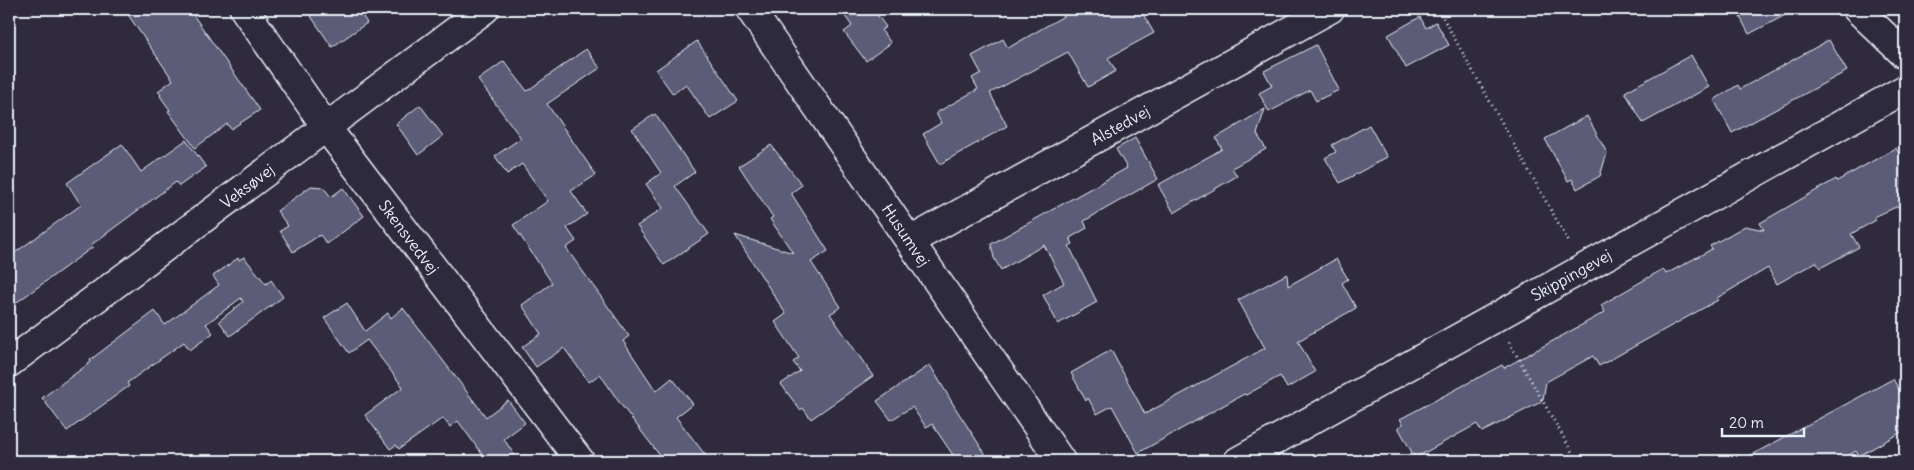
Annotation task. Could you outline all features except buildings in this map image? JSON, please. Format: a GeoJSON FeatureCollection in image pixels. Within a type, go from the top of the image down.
{"type":"FeatureCollection","features":[{"type":"Feature","properties":{"kind":"street","name":"Skensvedvej"},"geometry":{"type":"LineString","coordinates":[[244,9],[326,127],[580,461]]}},
{"type":"Feature","properties":{"kind":"street","name":"Veksøvej"},"geometry":{"type":"LineString","coordinates":[[9,363],[485,9]]}},
{"type":"Feature","properties":{"kind":"street","name":"Husumvej"},"geometry":{"type":"LineString","coordinates":[[750,9],[1061,461]]}},
{"type":"Feature","properties":{"kind":"street","name":"Alstedvej"},"geometry":{"type":"LineString","coordinates":[[910,242],[1330,9]]}},
{"type":"Feature","properties":{"kind":"street"},"geometry":{"type":"LineString","coordinates":[[1857,9],[1905,55]]}},
{"type":"Feature","properties":{"kind":"street","name":"Skippingevej"},"geometry":{"type":"LineString","coordinates":[[1238,461],[1905,89]]}},
{"type":"Feature","properties":{"kind":"path"},"geometry":{"type":"LineString","coordinates":[[1438,9],[1583,268]]}},
{"type":"Feature","properties":{"kind":"path"},"geometry":{"type":"LineString","coordinates":[[1496,317],[1576,461]]}}]}
